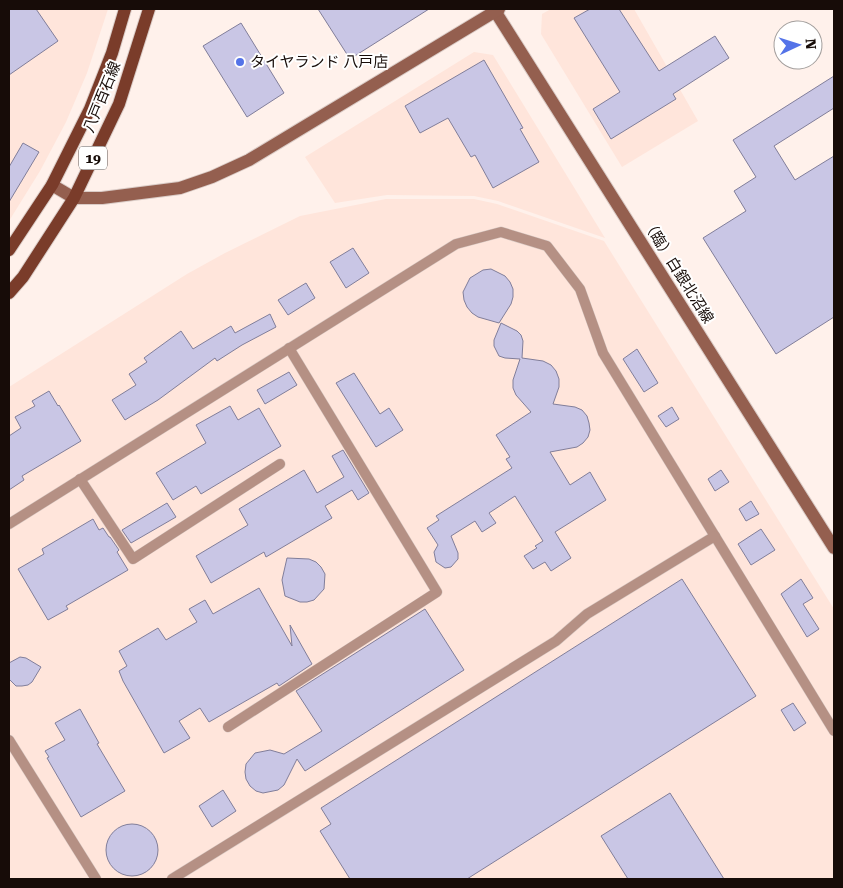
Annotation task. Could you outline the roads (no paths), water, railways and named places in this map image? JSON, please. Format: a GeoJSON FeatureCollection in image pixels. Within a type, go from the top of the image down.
{"type":"FeatureCollection","features":[{"type":"Feature","properties":{"kind":"main road","name":"八戸百石線"},"geometry":{"type":"LineString","coordinates":[[9,250],[52,185],[90,109],[112,53],[125,9]]}},
{"type":"Feature","properties":{"kind":"main road","name":"八戸百石線"},"geometry":{"type":"LineString","coordinates":[[9,292],[23,277],[74,198],[119,104],[149,9]]}},
{"type":"Feature","properties":{"kind":"street"},"geometry":{"type":"LineString","coordinates":[[52,185],[74,198],[102,198],[180,188],[212,178],[249,160],[497,10]]}},
{"type":"Feature","properties":{"kind":"street","name":"（臨）白銀北沼線"},"geometry":{"type":"LineString","coordinates":[[497,10],[834,548]]}},
{"type":"Feature","properties":{"kind":"lane"},"geometry":{"type":"LineString","coordinates":[[9,524],[456,244],[501,232],[547,246],[580,289],[603,353],[834,730]]}},
{"type":"Feature","properties":{"kind":"lane"},"geometry":{"type":"LineString","coordinates":[[228,727],[437,592],[289,348]]}},
{"type":"Feature","properties":{"kind":"lane"},"geometry":{"type":"LineString","coordinates":[[80,479],[133,559],[280,464]]}},
{"type":"Feature","properties":{"kind":"lane"},"geometry":{"type":"LineString","coordinates":[[172,879],[556,641],[587,614],[715,536]]}},
{"type":"Feature","properties":{"kind":"lane"},"geometry":{"type":"LineString","coordinates":[[9,740],[96,879]]}},
{"type":"Feature","properties":{"kind":"place","name":"タイヤランド 八戸店"},"geometry":{"type":"Point","coordinates":[240,62]}}]}
